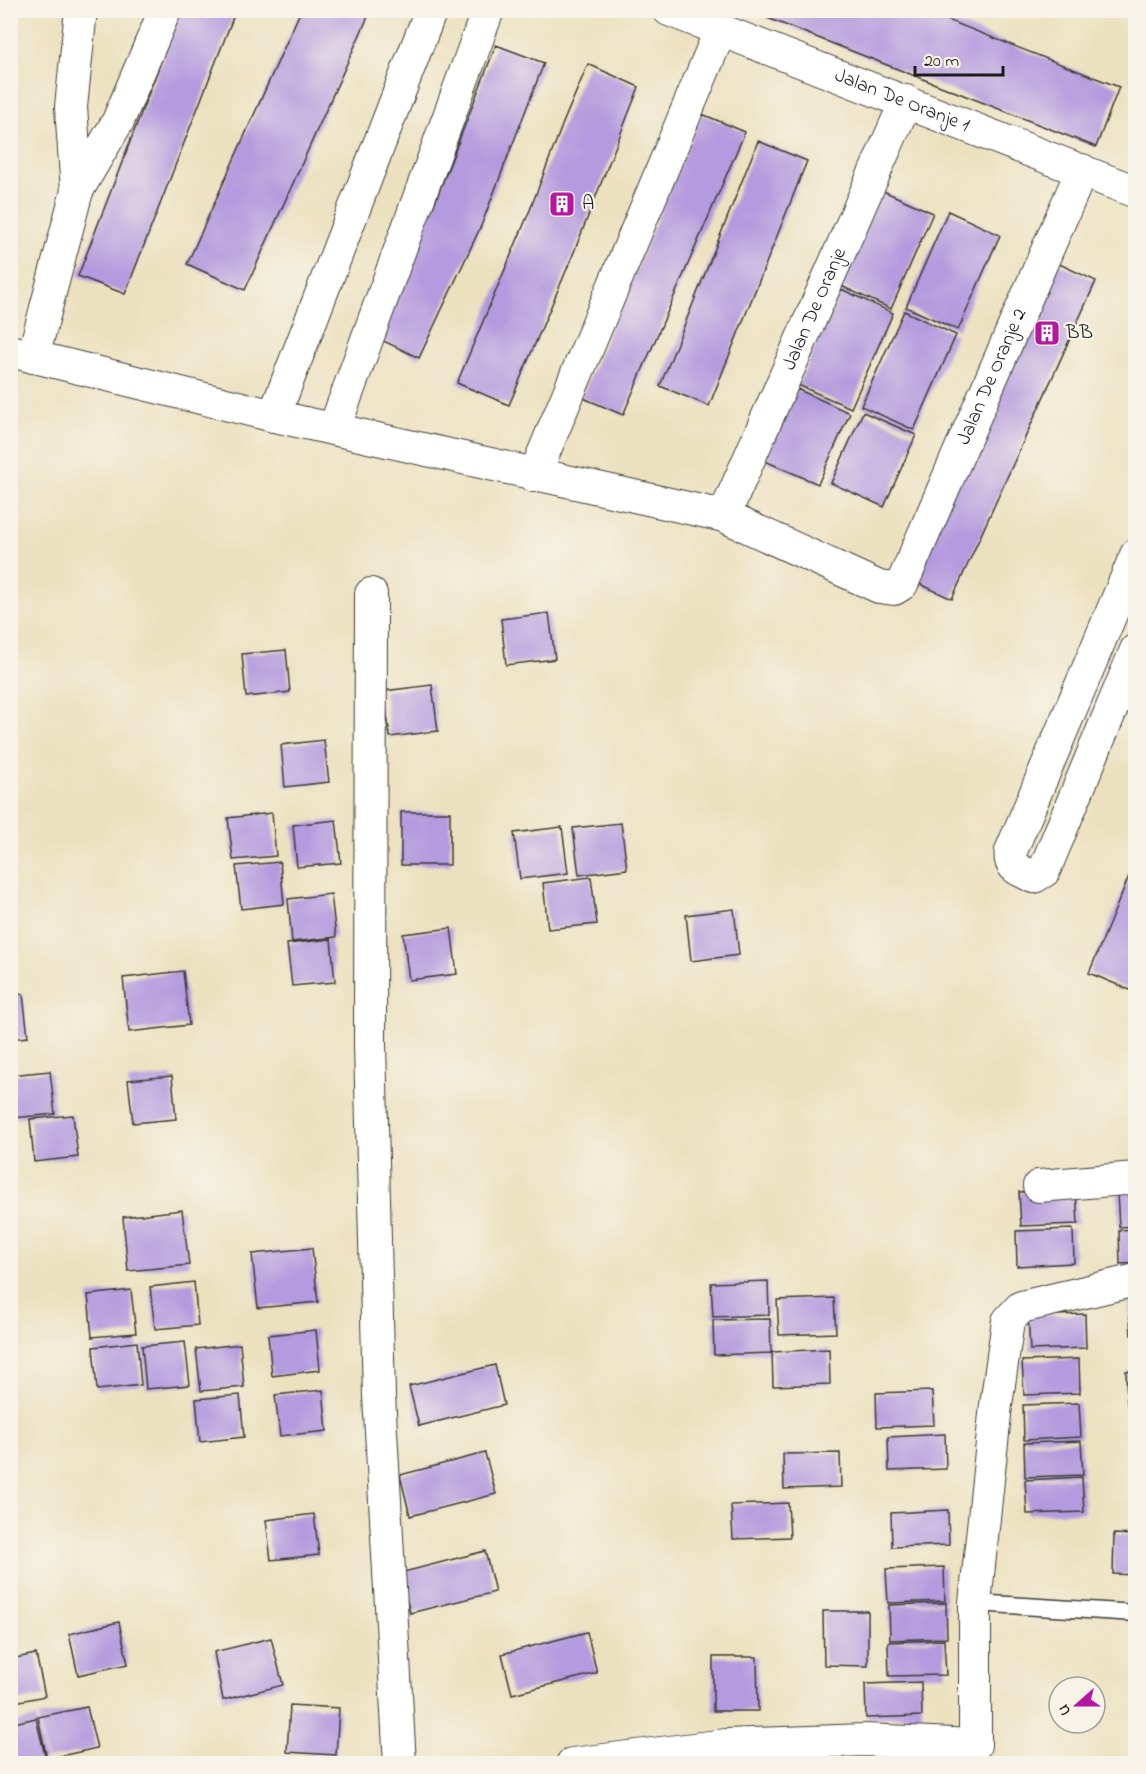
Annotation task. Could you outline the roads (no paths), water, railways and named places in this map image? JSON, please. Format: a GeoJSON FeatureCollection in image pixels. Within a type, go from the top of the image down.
{"type":"FeatureCollection","features":[{"type":"Feature","properties":{"kind":"street"},"geometry":{"type":"LineString","coordinates":[[76,191],[71,107],[81,10]]}},
{"type":"Feature","properties":{"kind":"street"},"geometry":{"type":"LineString","coordinates":[[165,10],[117,121],[76,191],[22,354],[274,416],[534,476],[724,516]]}},
{"type":"Feature","properties":{"kind":"street"},"geometry":{"type":"LineString","coordinates":[[274,416],[431,10]]}},
{"type":"Feature","properties":{"kind":"street"},"geometry":{"type":"LineString","coordinates":[[334,429],[488,10]]}},
{"type":"Feature","properties":{"kind":"street","name":"Jalan De Oranje 1"},"geometry":{"type":"LineString","coordinates":[[669,10],[906,100],[1136,192]]}},
{"type":"Feature","properties":{"kind":"street"},"geometry":{"type":"LineString","coordinates":[[534,476],[720,31]]}},
{"type":"Feature","properties":{"kind":"street","name":"Jalan De Oranje"},"geometry":{"type":"LineString","coordinates":[[724,516],[906,100]]}},
{"type":"Feature","properties":{"kind":"street","name":"Jalan De Oranje 2"},"geometry":{"type":"LineString","coordinates":[[724,516],[886,590],[894,590],[902,584],[1082,170]]}},
{"type":"Feature","properties":{"kind":"street"},"geometry":{"type":"LineString","coordinates":[[1136,555],[1011,851],[1009,860],[1012,867],[1034,877],[1044,871],[1136,650]]}},
{"type":"Feature","properties":{"kind":"street"},"geometry":{"type":"LineString","coordinates":[[371,594],[370,1044],[379,1396],[400,1764]]}},
{"type":"Feature","properties":{"kind":"street"},"geometry":{"type":"LineString","coordinates":[[1039,1186],[1136,1178]]}},
{"type":"Feature","properties":{"kind":"street"},"geometry":{"type":"LineString","coordinates":[[572,1764],[726,1745],[865,1740],[975,1746],[975,1603],[996,1405],[1008,1321],[1021,1307],[1136,1280]]}},
{"type":"Feature","properties":{"kind":"lane"},"geometry":{"type":"LineString","coordinates":[[975,1603],[1136,1613]]}},
{"type":"Feature","properties":{"kind":"place","name":"A"},"geometry":{"type":"Point","coordinates":[562,204]}},
{"type":"Feature","properties":{"kind":"place","name":"BB"},"geometry":{"type":"Point","coordinates":[1047,333]}}]}
